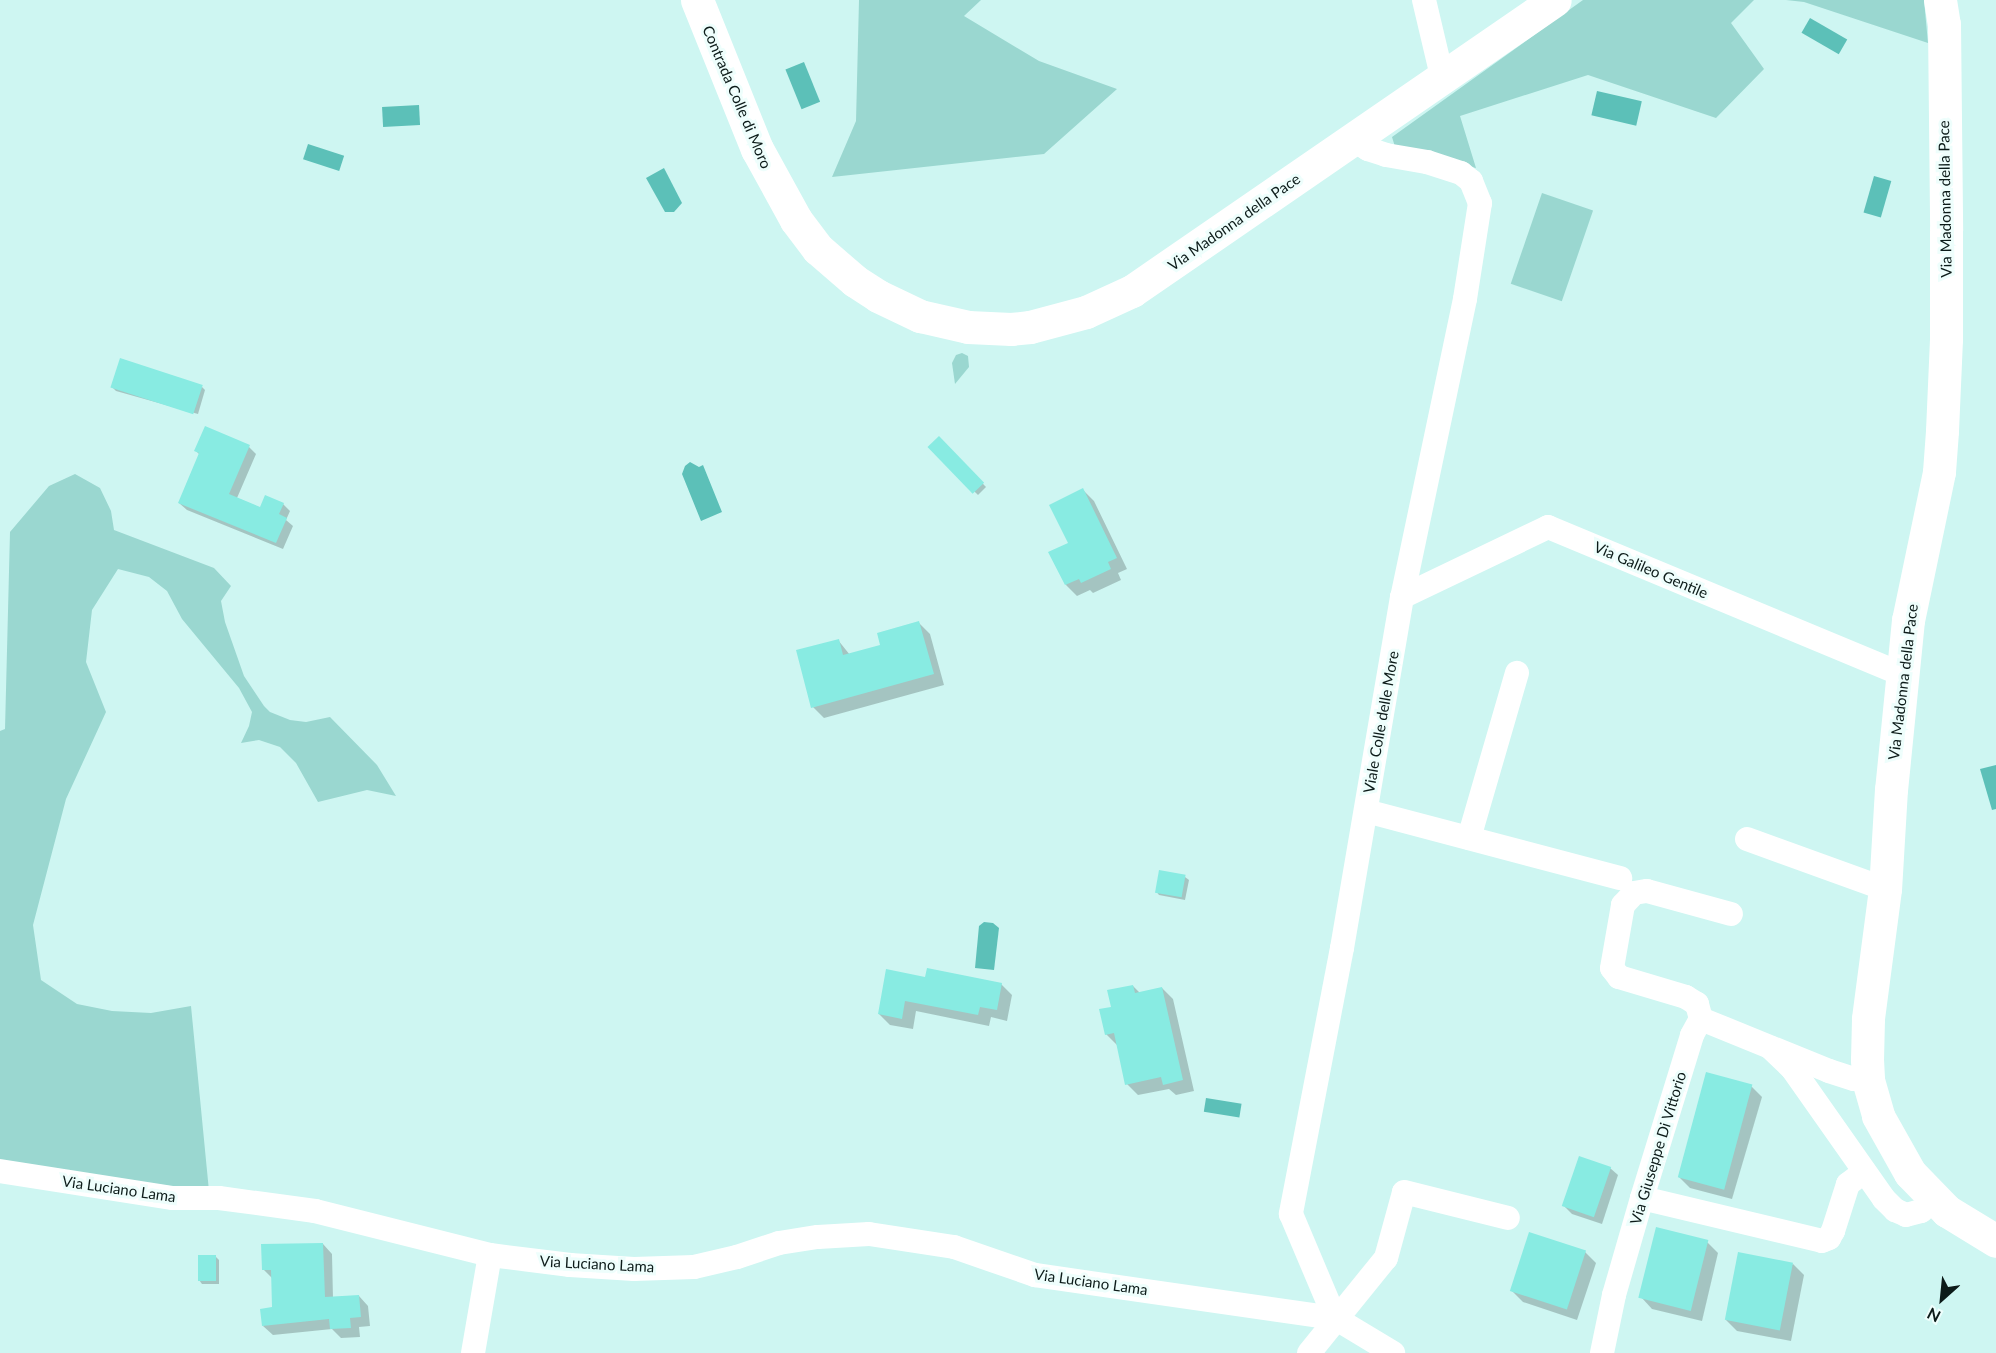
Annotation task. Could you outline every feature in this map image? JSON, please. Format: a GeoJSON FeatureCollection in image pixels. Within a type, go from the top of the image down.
{"type":"FeatureCollection","features":[{"type":"Feature","properties":{"kind":"main road","name":"Contrada Colle di Moro"},"geometry":{"type":"LineString","coordinates":[[697,0],[757,149],[796,220],[818,249],[834,264],[878,296]]}},
{"type":"Feature","properties":{"kind":"main road","name":"Via Madonna della Pace"},"geometry":{"type":"LineString","coordinates":[[878,296],[920,316],[979,328],[1030,327],[1086,312],[1108,303],[1156,276],[1555,0]]}},
{"type":"Feature","properties":{"kind":"main road","name":"Via Madonna della Pace"},"geometry":{"type":"LineString","coordinates":[[1940,0],[1944,24],[1946,230],[1946,349],[1942,432],[1939,472],[1908,620],[1885,889],[1868,1019],[1868,1080],[1878,1116],[1910,1173],[1932,1198],[1964,1223],[1996,1241]]}},
{"type":"Feature","properties":{"kind":"street"},"geometry":{"type":"LineString","coordinates":[[1424,0],[1442,76]]}},
{"type":"Feature","properties":{"kind":"street","name":"Viale Colle delle More"},"geometry":{"type":"LineString","coordinates":[[1335,1318],[1291,1214],[1366,811],[1402,597],[1465,299],[1480,203],[1470,181],[1461,173],[1427,162],[1386,155],[1368,149],[1352,139]]}},
{"type":"Feature","properties":{"kind":"street","name":"Via Galileo Gentile"},"geometry":{"type":"LineString","coordinates":[[1402,597],[1548,527],[1902,674]]}},
{"type":"Feature","properties":{"kind":"street"},"geometry":{"type":"LineString","coordinates":[[1469,838],[1517,673]]}},
{"type":"Feature","properties":{"kind":"street"},"geometry":{"type":"LineString","coordinates":[[1366,811],[1620,878]]}},
{"type":"Feature","properties":{"kind":"street"},"geometry":{"type":"LineString","coordinates":[[1747,840],[1885,889]]}},
{"type":"Feature","properties":{"kind":"street"},"geometry":{"type":"LineString","coordinates":[[1731,914],[1647,891],[1634,893],[1623,905],[1612,968],[1619,977],[1686,997],[1697,1004],[1701,1019],[1829,1071],[1854,1079],[1868,1080]]}},
{"type":"Feature","properties":{"kind":"street","name":"Via Giuseppe Di Vittorio"},"geometry":{"type":"LineString","coordinates":[[1602,1353],[1614,1295],[1642,1198],[1692,1035],[1701,1019]]}},
{"type":"Feature","properties":{"kind":"street"},"geometry":{"type":"LineString","coordinates":[[1771,1048],[1792,1068],[1864,1172],[1895,1210],[1906,1215],[1920,1211],[1932,1198]]}},
{"type":"Feature","properties":{"kind":"street","name":"Via Luciano Lama"},"geometry":{"type":"LineString","coordinates":[[0,1171],[173,1198],[219,1198],[315,1211],[490,1255],[634,1269],[694,1267],[737,1257],[778,1243],[818,1237],[869,1234],[954,1247],[1035,1275],[1335,1318]]}},
{"type":"Feature","properties":{"kind":"street"},"geometry":{"type":"LineString","coordinates":[[1642,1198],[1822,1241],[1829,1238],[1833,1231],[1848,1184],[1864,1172]]}},
{"type":"Feature","properties":{"kind":"street"},"geometry":{"type":"LineString","coordinates":[[1309,1353],[1335,1318],[1386,1258],[1404,1192],[1508,1218]]}},
{"type":"Feature","properties":{"kind":"street"},"geometry":{"type":"LineString","coordinates":[[473,1353],[490,1255]]}},
{"type":"Feature","properties":{"kind":"street"},"geometry":{"type":"LineString","coordinates":[[1330,1353],[1335,1318]]}},
{"type":"Feature","properties":{"kind":"street"},"geometry":{"type":"LineString","coordinates":[[1335,1318],[1393,1353]]}},
{"type":"Feature","properties":{"kind":"green space"},"geometry":{"type":"Polygon","coordinates":[[[859,0],[981,0],[964,16],[1039,61],[1117,89],[1044,154],[832,177],[856,121],[859,0]]]}},
{"type":"Feature","properties":{"kind":"green space"},"geometry":{"type":"Polygon","coordinates":[[[1583,0],[1754,0],[1731,23],[1764,69],[1716,118],[1588,75],[1460,116],[1476,168],[1396,150],[1392,137],[1583,0]]]}},
{"type":"Feature","properties":{"kind":"green space"},"geometry":{"type":"Polygon","coordinates":[[[1786,0],[1924,0],[1928,43],[1804,2],[1786,0]]]}},
{"type":"Feature","properties":{"kind":"green space"},"geometry":{"type":"Polygon","coordinates":[[[1542,193],[1593,211],[1562,301],[1511,284],[1542,193]]]}},
{"type":"Feature","properties":{"kind":"green space"},"geometry":{"type":"Polygon","coordinates":[[[962,353],[968,356],[969,367],[955,384],[952,363],[956,355],[962,353]]]}},
{"type":"Feature","properties":{"kind":"green space"},"geometry":{"type":"Polygon","coordinates":[[[75,474],[100,488],[111,511],[114,530],[214,568],[231,586],[221,601],[225,622],[244,676],[264,706],[270,712],[290,720],[306,722],[330,717],[377,765],[396,796],[367,790],[318,802],[296,763],[280,747],[259,740],[241,743],[249,726],[252,712],[239,688],[182,619],[167,591],[149,577],[118,569],[92,610],[86,662],[106,712],[66,799],[33,925],[41,980],[77,1004],[112,1011],[151,1013],[191,1006],[209,1191],[0,1164],[0,731],[5,729],[10,532],[49,486],[75,474]]]}},
{"type":"Feature","properties":{"kind":"water"},"geometry":{"type":"Polygon","coordinates":[[[1810,18],[1847,40],[1839,54],[1802,33],[1810,18]]]}},
{"type":"Feature","properties":{"kind":"water"},"geometry":{"type":"Polygon","coordinates":[[[804,62],[820,102],[802,109],[785,69],[804,62]]]}},
{"type":"Feature","properties":{"kind":"water"},"geometry":{"type":"Polygon","coordinates":[[[1597,91],[1642,101],[1636,126],[1591,115],[1597,91]]]}},
{"type":"Feature","properties":{"kind":"water"},"geometry":{"type":"Polygon","coordinates":[[[419,105],[420,125],[383,127],[382,107],[419,105]]]}},
{"type":"Feature","properties":{"kind":"water"},"geometry":{"type":"Polygon","coordinates":[[[308,144],[344,156],[339,171],[303,159],[308,144]]]}},
{"type":"Feature","properties":{"kind":"water"},"geometry":{"type":"Polygon","coordinates":[[[664,168],[682,203],[674,212],[665,212],[646,178],[664,168]]]}},
{"type":"Feature","properties":{"kind":"water"},"geometry":{"type":"Polygon","coordinates":[[[1874,176],[1891,181],[1881,217],[1864,213],[1874,176]]]}},
{"type":"Feature","properties":{"kind":"water"},"geometry":{"type":"Polygon","coordinates":[[[690,462],[699,467],[703,465],[722,512],[701,521],[682,474],[685,466],[690,462]]]}},
{"type":"Feature","properties":{"kind":"water"},"geometry":{"type":"Polygon","coordinates":[[[1996,765],[1996,809],[1992,810],[1980,769],[1996,765]]]}},
{"type":"Feature","properties":{"kind":"water"},"geometry":{"type":"Polygon","coordinates":[[[984,922],[993,923],[999,928],[994,970],[975,968],[979,926],[984,922]]]}},
{"type":"Feature","properties":{"kind":"water"},"geometry":{"type":"Polygon","coordinates":[[[1206,1098],[1242,1104],[1239,1117],[1204,1112],[1206,1098]]]}},
{"type":"Feature","properties":{"kind":"building"},"geometry":{"type":"Polygon","coordinates":[[[120,358],[203,385],[193,414],[110,387],[120,358]]]}},
{"type":"Feature","properties":{"kind":"building"},"geometry":{"type":"Polygon","coordinates":[[[205,426],[250,445],[229,494],[260,507],[265,495],[284,503],[279,514],[287,518],[276,543],[178,503],[199,453],[194,451],[205,426]]]}},
{"type":"Feature","properties":{"kind":"building"},"geometry":{"type":"Polygon","coordinates":[[[939,436],[984,483],[973,494],[927,447],[939,436]]]}},
{"type":"Feature","properties":{"kind":"building"},"geometry":{"type":"Polygon","coordinates":[[[1083,488],[1117,558],[1108,562],[1111,569],[1081,583],[1079,579],[1065,585],[1048,552],[1068,543],[1049,505],[1083,488]]]}},
{"type":"Feature","properties":{"kind":"building"},"geometry":{"type":"Polygon","coordinates":[[[919,621],[934,674],[811,708],[796,650],[839,639],[843,655],[880,645],[877,633],[919,621]]]}},
{"type":"Feature","properties":{"kind":"building"},"geometry":{"type":"Polygon","coordinates":[[[1159,870],[1186,875],[1182,897],[1155,893],[1159,870]]]}},
{"type":"Feature","properties":{"kind":"building"},"geometry":{"type":"Polygon","coordinates":[[[927,968],[1002,983],[997,1010],[980,1007],[978,1015],[905,1001],[902,1019],[878,1014],[886,969],[925,977],[927,968]]]}},
{"type":"Feature","properties":{"kind":"building"},"geometry":{"type":"Polygon","coordinates":[[[1133,985],[1135,993],[1162,987],[1183,1080],[1163,1085],[1161,1077],[1125,1085],[1114,1033],[1105,1035],[1099,1009],[1111,1007],[1107,990],[1133,985]]]}},
{"type":"Feature","properties":{"kind":"building"},"geometry":{"type":"Polygon","coordinates":[[[1706,1072],[1752,1084],[1724,1190],[1678,1177],[1706,1072]]]}},
{"type":"Feature","properties":{"kind":"building"},"geometry":{"type":"Polygon","coordinates":[[[1579,1156],[1611,1167],[1594,1217],[1562,1206],[1579,1156]]]}},
{"type":"Feature","properties":{"kind":"building"},"geometry":{"type":"Polygon","coordinates":[[[1656,1227],[1708,1240],[1691,1311],[1638,1298],[1656,1227]]]}},
{"type":"Feature","properties":{"kind":"building"},"geometry":{"type":"Polygon","coordinates":[[[1529,1232],[1586,1251],[1567,1310],[1510,1291],[1529,1232]]]}},
{"type":"Feature","properties":{"kind":"building"},"geometry":{"type":"Polygon","coordinates":[[[323,1243],[325,1297],[359,1295],[361,1317],[350,1318],[351,1328],[330,1329],[329,1319],[262,1326],[260,1309],[272,1307],[271,1270],[262,1270],[261,1244],[323,1243]]]}},
{"type":"Feature","properties":{"kind":"building"},"geometry":{"type":"Polygon","coordinates":[[[1738,1252],[1793,1263],[1780,1330],[1725,1320],[1738,1252]]]}},
{"type":"Feature","properties":{"kind":"building"},"geometry":{"type":"Polygon","coordinates":[[[198,1255],[216,1255],[216,1281],[198,1281],[198,1255]]]}}]}
